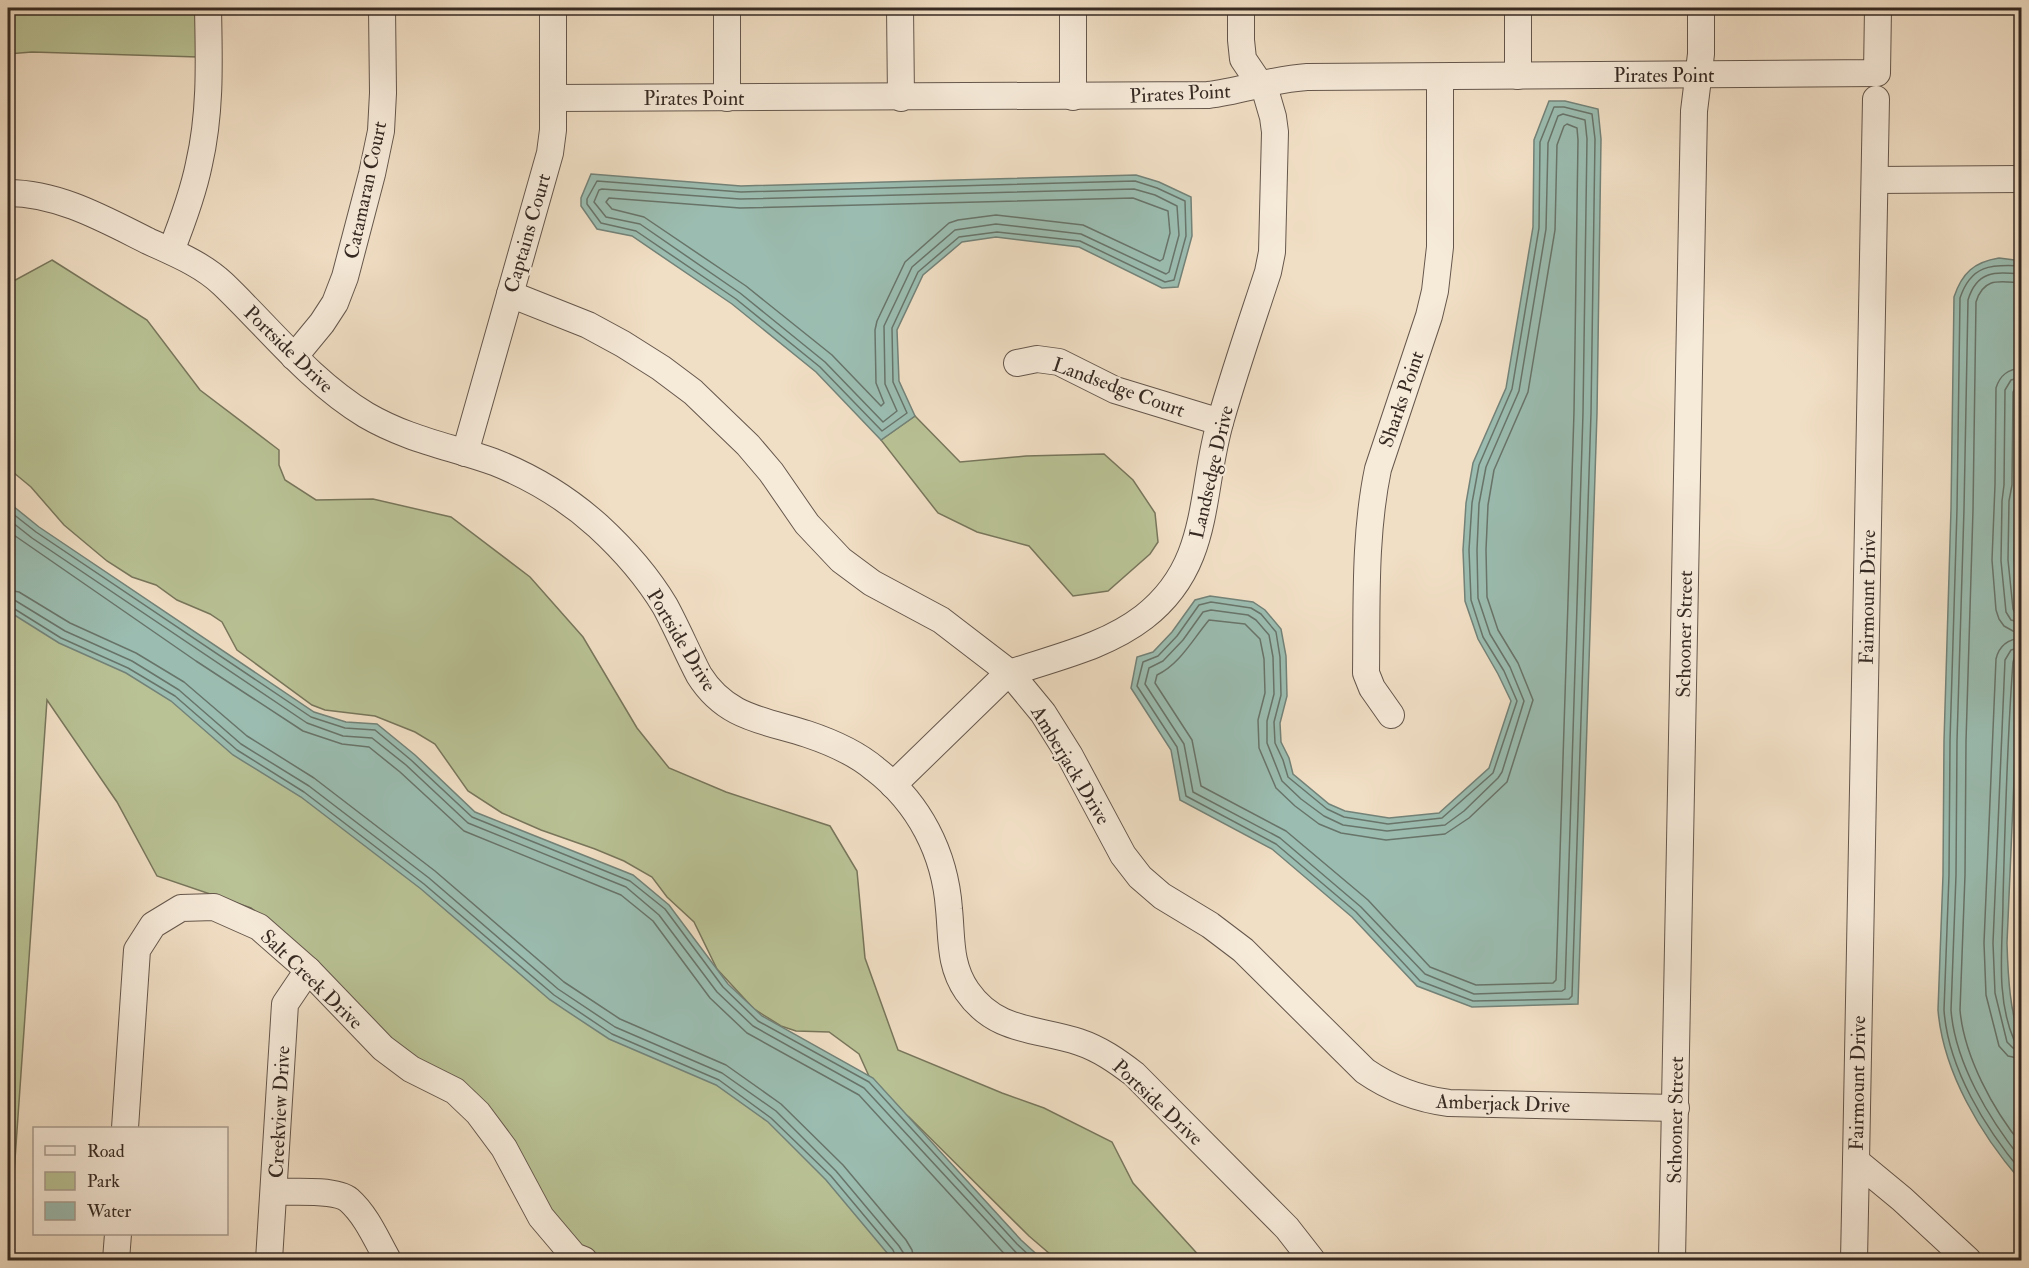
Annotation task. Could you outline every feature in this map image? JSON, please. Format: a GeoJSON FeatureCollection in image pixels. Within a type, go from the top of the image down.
{"type":"FeatureCollection","features":[{"type":"Feature","properties":{"kind":"street"},"geometry":{"type":"LineString","coordinates":[[171,251],[192,194],[200,163],[208,100],[208,8]]}},
{"type":"Feature","properties":{"kind":"street","name":"Catamaran Court"},"geometry":{"type":"LineString","coordinates":[[294,357],[335,303],[345,277],[372,174],[381,131],[382,8]]}},
{"type":"Feature","properties":{"kind":"street","name":"Captains Court"},"geometry":{"type":"LineString","coordinates":[[465,453],[550,153],[554,98],[553,8]]}},
{"type":"Feature","properties":{"kind":"street"},"geometry":{"type":"LineString","coordinates":[[727,8],[727,98]]}},
{"type":"Feature","properties":{"kind":"street"},"geometry":{"type":"LineString","coordinates":[[900,8],[901,98]]}},
{"type":"Feature","properties":{"kind":"street"},"geometry":{"type":"LineString","coordinates":[[1073,8],[1073,97]]}},
{"type":"Feature","properties":{"kind":"street","name":"Landsedge Drive"},"geometry":{"type":"LineString","coordinates":[[893,785],[1010,673],[1110,639],[1144,617],[1167,594],[1184,571],[1197,542],[1220,422],[1268,272],[1272,252],[1275,132],[1269,101],[1243,59],[1240,8]]}},
{"type":"Feature","properties":{"kind":"street"},"geometry":{"type":"LineString","coordinates":[[1518,8],[1518,76]]}},
{"type":"Feature","properties":{"kind":"street","name":"Schooner Street"},"geometry":{"type":"LineString","coordinates":[[1672,1260],[1694,122],[1701,54],[1701,8]]}},
{"type":"Feature","properties":{"kind":"street","name":"Pirates Point"},"geometry":{"type":"LineString","coordinates":[[554,98],[1208,95],[1306,77],[1877,73],[1878,8]]}},
{"type":"Feature","properties":{"kind":"street","name":"Sharks Point"},"geometry":{"type":"LineString","coordinates":[[1391,715],[1372,688],[1366,673],[1369,535],[1373,491],[1378,470],[1429,316],[1435,291],[1440,247],[1440,76]]}},
{"type":"Feature","properties":{"kind":"street","name":"Fairmount Drive"},"geometry":{"type":"LineString","coordinates":[[1854,1260],[1876,99]]}},
{"type":"Feature","properties":{"kind":"street"},"geometry":{"type":"LineString","coordinates":[[1875,180],[2022,179]]}},
{"type":"Feature","properties":{"kind":"street","name":"Portside Drive"},"geometry":{"type":"LineString","coordinates":[[8,193],[32,195],[72,206],[194,263],[222,282],[329,390],[386,426],[423,441],[495,463],[544,487],[577,509],[614,541],[651,586],[664,605],[705,685],[722,702],[753,719],[806,734],[840,747],[865,761],[893,785],[919,816],[943,869],[947,891],[951,951],[957,972],[967,992],[982,1008],[998,1020],[1015,1028],[1082,1043],[1108,1055],[1134,1074],[1287,1227],[1312,1260]]}},
{"type":"Feature","properties":{"kind":"street","name":"Amberjack Drive"},"geometry":{"type":"LineString","coordinates":[[510,294],[588,325],[623,344],[669,374],[721,417],[748,445],[771,472],[807,524],[841,560],[872,583],[941,620],[1010,673],[1043,713],[1070,756],[1123,855],[1140,877],[1162,896],[1210,925],[1243,950],[1365,1071],[1378,1080],[1412,1096],[1449,1103],[1676,1108]]}},
{"type":"Feature","properties":{"kind":"street","name":"Landsedge Court"},"geometry":{"type":"LineString","coordinates":[[1017,363],[1037,359],[1059,362],[1115,390],[1220,422]]}},
{"type":"Feature","properties":{"kind":"street","name":"Salt Creek Drive"},"geometry":{"type":"LineString","coordinates":[[125,1127],[137,950],[153,925],[181,908],[214,907],[258,927],[308,969],[383,1048],[411,1069],[455,1091],[478,1113],[504,1148],[542,1217],[574,1256],[584,1260]]}},
{"type":"Feature","properties":{"kind":"street","name":"Creekview Drive"},"geometry":{"type":"LineString","coordinates":[[269,1260],[285,1004],[308,969]]}},
{"type":"Feature","properties":{"kind":"street","name":"Fairmount Drive"},"geometry":{"type":"LineString","coordinates":[[1856,1161],[1902,1199],[1968,1260]]}},
{"type":"Feature","properties":{"kind":"street"},"geometry":{"type":"LineString","coordinates":[[274,1192],[319,1191],[348,1199],[368,1224],[388,1260]]}},
{"type":"Feature","properties":{"kind":"street"},"geometry":{"type":"LineString","coordinates":[[116,1260],[118,1235]]}},
{"type":"Feature","properties":{"kind":"green space"},"geometry":{"type":"Polygon","coordinates":[[[8,8],[198,8],[198,57],[32,52],[8,54],[8,8]]]}},
{"type":"Feature","properties":{"kind":"green space"},"geometry":{"type":"Polygon","coordinates":[[[52,260],[147,320],[200,390],[279,450],[279,465],[285,480],[316,500],[373,499],[451,517],[530,577],[583,637],[637,728],[669,768],[726,792],[830,826],[857,871],[865,958],[898,1050],[1044,1108],[1112,1142],[1133,1183],[1203,1260],[1057,1260],[1029,1236],[909,1117],[877,1094],[859,1054],[829,1032],[796,1031],[781,1026],[754,1009],[717,969],[694,922],[667,897],[652,877],[624,861],[502,813],[468,791],[435,744],[415,732],[375,716],[325,710],[312,705],[237,650],[222,622],[210,614],[177,600],[156,585],[132,577],[107,561],[64,525],[31,487],[8,468],[8,284],[52,260]]]}},
{"type":"Feature","properties":{"kind":"green space"},"geometry":{"type":"Polygon","coordinates":[[[915,416],[960,462],[1026,456],[1104,454],[1133,480],[1155,513],[1158,542],[1150,554],[1108,591],[1073,596],[1029,546],[977,532],[938,513],[881,440],[915,416]]]}},
{"type":"Feature","properties":{"kind":"green space"},"geometry":{"type":"Polygon","coordinates":[[[8,599],[89,644],[757,1099],[914,1260],[606,1260],[581,1249],[550,1212],[513,1144],[399,1047],[321,969],[322,966],[251,908],[157,876],[117,802],[47,700],[8,1260],[8,599]]]}},
{"type":"Feature","properties":{"kind":"water"},"geometry":{"type":"Polygon","coordinates":[[[1549,101],[1565,101],[1598,109],[1601,139],[1597,413],[1578,1004],[1472,1007],[1417,986],[1352,917],[1272,849],[1180,800],[1171,750],[1131,688],[1137,657],[1153,652],[1172,632],[1195,600],[1210,596],[1253,602],[1265,610],[1281,629],[1286,656],[1287,696],[1280,723],[1281,742],[1289,758],[1293,774],[1329,804],[1345,811],[1389,818],[1439,813],[1489,768],[1511,701],[1478,639],[1465,601],[1463,550],[1466,503],[1473,463],[1506,388],[1533,227],[1534,140],[1549,101]]]}},
{"type":"Feature","properties":{"kind":"water"},"geometry":{"type":"Polygon","coordinates":[[[591,174],[741,186],[1136,175],[1159,182],[1191,197],[1192,236],[1178,287],[1162,288],[1079,247],[996,237],[962,242],[923,275],[897,330],[899,381],[915,416],[881,440],[816,372],[732,304],[632,236],[597,229],[581,206],[581,198],[591,174]]]}},
{"type":"Feature","properties":{"kind":"water"},"geometry":{"type":"Polygon","coordinates":[[[1999,258],[2022,261],[2022,376],[2019,387],[2018,486],[2015,501],[2014,560],[2020,641],[2007,943],[2010,994],[2021,1044],[2021,1181],[1992,1144],[1966,1102],[1947,1056],[1938,1010],[1943,875],[1954,297],[1961,281],[1970,270],[1983,262],[1999,258]]]}},
{"type":"Feature","properties":{"kind":"water"},"geometry":{"type":"Polygon","coordinates":[[[8,502],[39,527],[314,712],[346,722],[377,724],[415,755],[475,812],[633,875],[669,905],[728,984],[762,1016],[873,1078],[1021,1240],[1043,1260],[893,1260],[826,1180],[768,1122],[716,1085],[609,1039],[550,1000],[421,889],[301,797],[233,755],[171,701],[126,673],[59,643],[8,611],[8,502]]]}}]}
